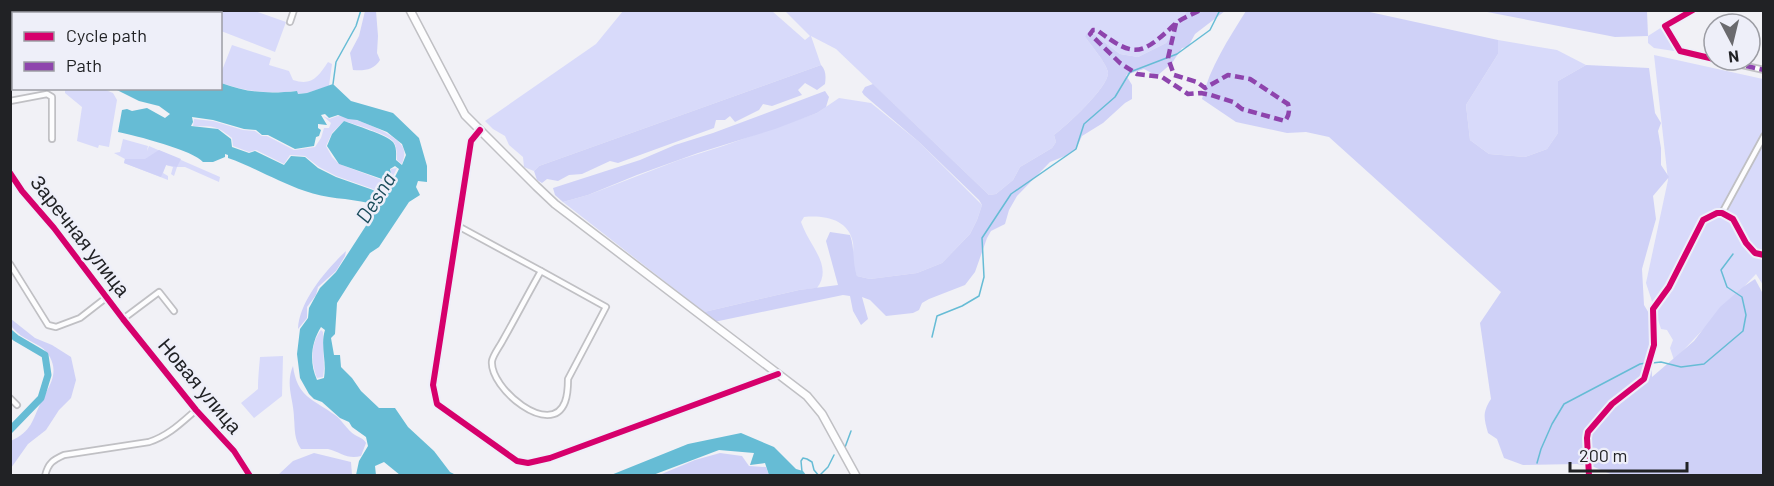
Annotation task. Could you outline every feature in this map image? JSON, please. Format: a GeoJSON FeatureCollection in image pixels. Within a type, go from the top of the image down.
{"type":"FeatureCollection","features":[{"type":"Feature","properties":{"kind":"main road"},"geometry":{"type":"LineString","coordinates":[[410,10],[465,115],[555,204],[807,396],[822,414],[856,476]]}},
{"type":"Feature","properties":{"kind":"street"},"geometry":{"type":"LineString","coordinates":[[290,22],[294,10]]}},
{"type":"Feature","properties":{"kind":"street"},"geometry":{"type":"LineString","coordinates":[[1693,10],[1665,26],[1680,51],[1702,56]]}},
{"type":"Feature","properties":{"kind":"street"},"geometry":{"type":"LineString","coordinates":[[10,100],[31,95],[47,94],[52,97],[52,138]]}},
{"type":"Feature","properties":{"kind":"street"},"geometry":{"type":"LineString","coordinates":[[480,130],[471,141],[433,385],[437,404],[517,461],[528,463],[550,458],[778,374]]}},
{"type":"Feature","properties":{"kind":"street"},"geometry":{"type":"LineString","coordinates":[[1722,213],[1764,136]]}},
{"type":"Feature","properties":{"kind":"street","name":"Заречная улица"},"geometry":{"type":"LineString","coordinates":[[10,173],[123,319]]}},
{"type":"Feature","properties":{"kind":"street"},"geometry":{"type":"LineString","coordinates":[[1589,476],[1588,432],[1612,404],[1644,379],[1654,345],[1653,309],[1669,287],[1703,220],[1717,213],[1733,219],[1755,254],[1764,255]]}},
{"type":"Feature","properties":{"kind":"street"},"geometry":{"type":"LineString","coordinates":[[458,226],[541,271],[606,307],[568,379],[565,403],[554,414],[543,415],[513,399],[495,378],[492,360],[541,271]]}},
{"type":"Feature","properties":{"kind":"street"},"geometry":{"type":"LineString","coordinates":[[10,264],[48,325],[52,327],[81,318],[107,297]]}},
{"type":"Feature","properties":{"kind":"street"},"geometry":{"type":"LineString","coordinates":[[123,319],[159,292],[174,310]]}},
{"type":"Feature","properties":{"kind":"street","name":"Новая улица"},"geometry":{"type":"LineString","coordinates":[[123,319],[196,410],[234,451],[250,476]]}},
{"type":"Feature","properties":{"kind":"street"},"geometry":{"type":"LineString","coordinates":[[10,398],[17,405]]}},
{"type":"Feature","properties":{"kind":"street"},"geometry":{"type":"LineString","coordinates":[[45,476],[52,460],[64,455],[149,442],[171,432],[196,410]]}},
{"type":"Feature","properties":{"kind":"shaded area"},"geometry":{"type":"Polygon","coordinates":[[[165,11],[255,11],[286,22],[275,52],[222,31],[222,12],[165,11]]]}},
{"type":"Feature","properties":{"kind":"shaded area"},"geometry":{"type":"Polygon","coordinates":[[[365,11],[376,11],[377,53],[380,60],[368,69],[353,70],[350,53],[359,36],[365,11]]]}},
{"type":"Feature","properties":{"kind":"shaded area"},"geometry":{"type":"Polygon","coordinates":[[[623,11],[772,11],[805,40],[810,36],[785,11],[1187,11],[1166,43],[1138,57],[1120,54],[1094,34],[1085,37],[1104,64],[1108,72],[1107,78],[1095,96],[1054,135],[1056,142],[1052,148],[1020,167],[1013,180],[996,194],[989,195],[836,49],[811,36],[821,65],[539,166],[534,171],[524,167],[523,157],[509,145],[505,136],[485,121],[596,44],[623,11]]]}},
{"type":"Feature","properties":{"kind":"shaded area"},"geometry":{"type":"Polygon","coordinates":[[[1187,11],[1225,11],[1195,34],[1188,47],[1182,48],[1172,63],[1157,76],[1144,69],[1126,75],[1132,85],[1132,99],[1103,123],[1082,136],[1076,149],[1050,162],[1017,196],[1009,210],[1005,224],[991,231],[975,272],[965,285],[929,299],[913,313],[886,316],[870,300],[862,297],[868,319],[861,325],[853,311],[850,296],[843,295],[714,322],[704,312],[799,290],[838,285],[826,241],[830,232],[850,235],[857,276],[870,279],[917,273],[942,263],[970,234],[982,205],[979,200],[919,142],[864,95],[862,92],[865,87],[873,84],[989,195],[996,194],[1013,180],[1020,167],[1052,148],[1056,142],[1054,135],[1095,96],[1107,78],[1108,72],[1104,64],[1085,37],[1088,32],[1120,54],[1138,57],[1166,43],[1187,11]]]}},
{"type":"Feature","properties":{"kind":"shaded area"},"geometry":{"type":"Polygon","coordinates":[[[1246,11],[1365,11],[1498,40],[1498,54],[1466,105],[1470,140],[1489,154],[1525,157],[1547,149],[1558,133],[1558,81],[1586,65],[1649,68],[1655,113],[1661,123],[1658,131],[1661,165],[1669,177],[1653,196],[1656,219],[1642,269],[1644,305],[1650,315],[1652,377],[1694,341],[1720,307],[1755,279],[1762,292],[1764,291],[1763,475],[1613,475],[1594,467],[1577,464],[1523,465],[1504,458],[1497,439],[1488,433],[1486,423],[1485,412],[1491,399],[1480,323],[1501,292],[1329,137],[1306,132],[1287,133],[1236,122],[1202,99],[1215,64],[1246,11]]]}},
{"type":"Feature","properties":{"kind":"shaded area"},"geometry":{"type":"Polygon","coordinates":[[[1482,11],[1647,11],[1648,36],[1615,37],[1482,11]]]}},
{"type":"Feature","properties":{"kind":"shaded area"},"geometry":{"type":"Polygon","coordinates":[[[1662,27],[1674,51],[1654,48],[1648,43],[1648,36],[1662,27]]]}},
{"type":"Feature","properties":{"kind":"shaded area"},"geometry":{"type":"Polygon","coordinates":[[[1498,40],[1557,50],[1586,65],[1558,81],[1558,133],[1547,149],[1525,157],[1489,154],[1470,140],[1466,105],[1498,54],[1498,40]]]}},
{"type":"Feature","properties":{"kind":"shaded area"},"geometry":{"type":"Polygon","coordinates":[[[232,45],[271,58],[269,65],[289,71],[293,80],[300,82],[314,79],[328,62],[332,64],[329,86],[297,94],[297,91],[268,92],[222,83],[222,70],[232,45]]]}},
{"type":"Feature","properties":{"kind":"shaded area"},"geometry":{"type":"Polygon","coordinates":[[[1654,55],[1702,66],[1702,72],[1731,72],[1763,79],[1763,285],[1756,274],[1674,360],[1670,348],[1673,340],[1667,330],[1661,329],[1646,283],[1668,180],[1654,55]]]}},
{"type":"Feature","properties":{"kind":"shaded area"},"geometry":{"type":"Polygon","coordinates":[[[821,65],[824,69],[825,84],[817,90],[805,83],[798,90],[802,95],[772,106],[763,104],[759,110],[735,122],[730,116],[725,120],[716,120],[714,128],[618,163],[610,161],[582,174],[569,175],[558,181],[547,179],[542,183],[537,180],[534,171],[539,166],[821,65]]]}},
{"type":"Feature","properties":{"kind":"shaded area"},"geometry":{"type":"Polygon","coordinates":[[[65,90],[106,90],[113,93],[117,100],[109,147],[99,145],[98,148],[77,141],[82,107],[65,93],[65,90]]]}},
{"type":"Feature","properties":{"kind":"shaded area"},"geometry":{"type":"Polygon","coordinates":[[[825,91],[829,97],[826,107],[817,113],[698,153],[588,195],[563,202],[555,195],[553,188],[640,160],[675,145],[825,91]]]}},
{"type":"Feature","properties":{"kind":"shaded area"},"geometry":{"type":"Polygon","coordinates":[[[839,98],[871,103],[919,142],[982,205],[970,234],[942,263],[917,273],[870,279],[857,276],[853,264],[853,243],[846,229],[841,224],[827,218],[804,217],[801,222],[822,265],[823,272],[817,288],[704,312],[563,202],[817,113],[839,98]]]}},
{"type":"Feature","properties":{"kind":"shaded area"},"geometry":{"type":"Polygon","coordinates":[[[323,116],[330,119],[345,117],[363,123],[383,131],[402,146],[404,157],[402,164],[397,160],[397,150],[390,138],[344,121],[332,133],[326,146],[339,164],[382,180],[390,175],[391,169],[397,168],[384,195],[336,176],[305,156],[290,155],[284,164],[256,150],[249,152],[233,146],[232,138],[219,129],[193,126],[194,119],[213,121],[243,130],[255,131],[294,150],[315,147],[324,128],[329,128],[331,123],[323,116]]]}},
{"type":"Feature","properties":{"kind":"shaded area"},"geometry":{"type":"Polygon","coordinates":[[[123,139],[148,146],[147,151],[149,146],[220,177],[219,182],[185,167],[177,167],[174,176],[171,174],[173,167],[166,165],[163,173],[168,176],[168,180],[124,163],[125,159],[114,153],[120,152],[123,139]]]}},
{"type":"Feature","properties":{"kind":"shaded area"},"geometry":{"type":"Polygon","coordinates":[[[159,150],[181,159],[177,167],[166,165],[161,177],[124,163],[125,159],[145,159],[159,150]]]}},
{"type":"Feature","properties":{"kind":"shaded area"},"geometry":{"type":"Polygon","coordinates":[[[346,251],[336,271],[318,287],[316,295],[307,307],[307,318],[298,329],[303,308],[315,286],[346,251]]]}},
{"type":"Feature","properties":{"kind":"shaded area"},"geometry":{"type":"Polygon","coordinates":[[[11,319],[35,338],[71,357],[76,380],[71,398],[59,410],[46,430],[28,444],[11,468],[11,441],[30,425],[50,384],[53,367],[46,351],[17,332],[11,326],[11,319]]]}},
{"type":"Feature","properties":{"kind":"shaded area"},"geometry":{"type":"Polygon","coordinates":[[[321,330],[323,332],[324,369],[323,377],[317,378],[313,354],[317,335],[321,330]]]}},
{"type":"Feature","properties":{"kind":"shaded area"},"geometry":{"type":"Polygon","coordinates":[[[283,356],[282,396],[254,418],[241,403],[258,389],[260,357],[283,356]]]}},
{"type":"Feature","properties":{"kind":"shaded area"},"geometry":{"type":"Polygon","coordinates":[[[293,366],[302,391],[335,415],[352,433],[365,441],[361,456],[348,456],[328,449],[301,449],[295,434],[290,386],[293,366]]]}},
{"type":"Feature","properties":{"kind":"shaded area"},"geometry":{"type":"Polygon","coordinates":[[[314,453],[351,462],[352,475],[278,475],[293,461],[314,453]]]}},
{"type":"Feature","properties":{"kind":"shaded area"},"geometry":{"type":"Polygon","coordinates":[[[720,453],[742,456],[749,466],[766,467],[769,475],[657,476],[695,460],[720,453]]]}},
{"type":"Feature","properties":{"kind":"water"},"geometry":{"type":"Polygon","coordinates":[[[222,83],[250,91],[297,91],[298,94],[333,84],[351,101],[393,113],[419,138],[427,166],[427,182],[418,181],[416,187],[420,195],[409,202],[379,247],[370,253],[337,303],[335,334],[331,338],[334,355],[340,355],[341,367],[361,391],[379,408],[395,408],[408,427],[434,451],[450,472],[456,475],[400,475],[384,462],[375,466],[376,475],[356,475],[359,461],[368,446],[366,437],[322,402],[314,399],[300,378],[297,354],[300,329],[308,318],[309,308],[320,288],[336,272],[369,221],[369,203],[321,196],[305,191],[228,158],[225,154],[225,157],[213,162],[203,162],[177,148],[118,132],[122,110],[147,108],[165,118],[170,114],[159,106],[139,101],[117,90],[222,90],[222,83]],[[325,114],[321,115],[327,125],[318,124],[321,130],[314,146],[295,149],[268,135],[262,135],[256,130],[213,120],[192,117],[191,126],[218,129],[231,139],[232,147],[249,153],[255,151],[284,165],[291,156],[305,157],[318,168],[336,177],[385,196],[399,169],[395,166],[390,169],[391,174],[382,179],[339,164],[327,146],[332,134],[344,121],[390,139],[395,146],[396,160],[402,165],[406,155],[402,144],[387,132],[357,120],[338,115],[329,118],[325,114]],[[321,327],[312,353],[317,380],[324,378],[325,372],[323,342],[325,330],[321,327]]]}},
{"type":"Feature","properties":{"kind":"water"},"geometry":{"type":"Polygon","coordinates":[[[741,433],[774,447],[796,469],[803,471],[806,475],[769,475],[765,463],[750,465],[754,453],[719,450],[653,475],[611,475],[688,444],[741,433]]]}},
{"type":"Feature","properties":{"kind":"waterway"},"geometry":{"type":"LineString","coordinates":[[333,84],[336,62],[356,26],[361,10]]}},
{"type":"Feature","properties":{"kind":"waterway"},"geometry":{"type":"LineString","coordinates":[[932,337],[937,316],[979,296],[984,277],[982,238],[1011,194],[1076,149],[1084,124],[1115,97],[1130,72],[1177,54],[1210,30],[1220,10]]}},
{"type":"Feature","properties":{"kind":"waterway"},"geometry":{"type":"LineString","coordinates":[[1652,363],[1661,362],[1681,367],[1704,364],[1743,331],[1746,315],[1742,297],[1727,287],[1721,270],[1733,254]]}},
{"type":"Feature","properties":{"kind":"waterway","name":"Desna"},"geometry":{"type":"LineString","coordinates":[[10,333],[45,355],[48,375],[41,398],[10,430]]}},
{"type":"Feature","properties":{"kind":"waterway"},"geometry":{"type":"LineString","coordinates":[[1537,463],[1552,424],[1564,404],[1646,363]]}},
{"type":"Feature","properties":{"kind":"waterway"},"geometry":{"type":"LineString","coordinates":[[844,450],[851,431]]}},
{"type":"Feature","properties":{"kind":"waterway"},"geometry":{"type":"LineString","coordinates":[[819,476],[828,467],[834,455]]}},
{"type":"Feature","properties":{"kind":"waterway"},"geometry":{"type":"LineString","coordinates":[[802,472],[803,458],[812,462],[819,476]]}},
{"type":"Feature","properties":{"kind":"marked path"},"geometry":{"type":"LineString","coordinates":[[1176,23],[1168,58],[1174,75],[1197,82],[1205,88],[1228,75],[1250,79],[1288,104],[1289,113],[1285,121],[1242,109],[1233,102],[1211,95],[1188,94],[1162,77],[1137,74],[1120,63],[1090,34],[1093,30],[1097,30],[1120,45],[1137,50],[1153,43],[1174,25],[1177,23],[1183,18],[1200,10]]}},
{"type":"Feature","properties":{"kind":"cycle path"},"geometry":{"type":"LineString","coordinates":[[1693,10],[1665,26],[1680,51],[1702,56]]}},
{"type":"Feature","properties":{"kind":"cycle path"},"geometry":{"type":"LineString","coordinates":[[480,130],[471,141],[433,385],[437,404],[517,461],[528,463],[550,458],[778,374]]}},
{"type":"Feature","properties":{"kind":"cycle path"},"geometry":{"type":"LineString","coordinates":[[10,173],[196,410],[234,451],[250,476]]}},
{"type":"Feature","properties":{"kind":"cycle path"},"geometry":{"type":"LineString","coordinates":[[1589,476],[1588,432],[1612,404],[1644,379],[1654,345],[1653,309],[1669,287],[1703,220],[1717,213],[1733,219],[1746,243],[1755,253],[1764,255]]}}]}
